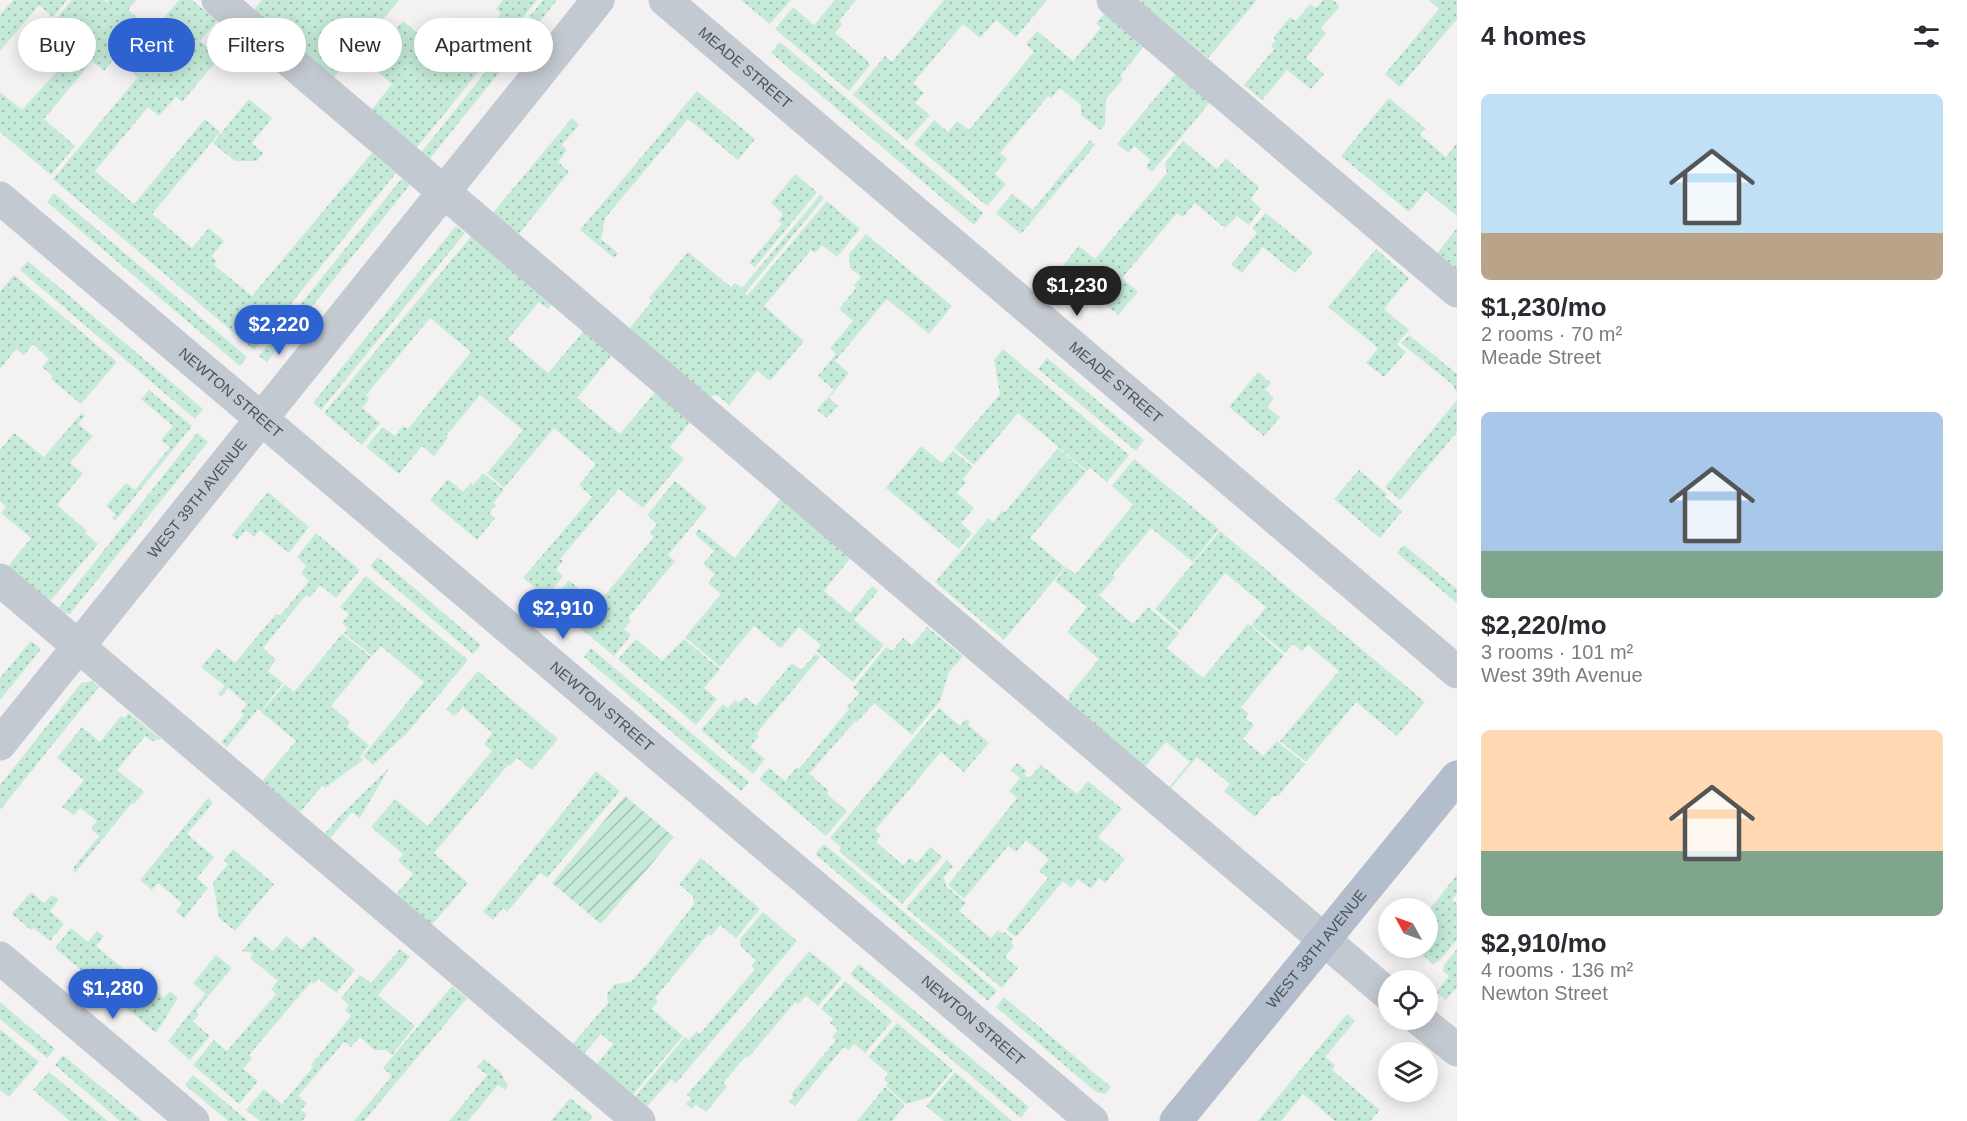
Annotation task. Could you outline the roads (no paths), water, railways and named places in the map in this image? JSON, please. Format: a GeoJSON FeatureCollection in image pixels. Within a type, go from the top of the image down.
{"type":"FeatureCollection","features":[{"type":"Feature","properties":{"kind":"main road","name":"WEST 38TH AVENUE"},"geometry":{"type":"LineString","coordinates":[[1176,1121],[1457,777]]}},
{"type":"Feature","properties":{"kind":"street"},"geometry":{"type":"LineString","coordinates":[[218,0],[1378,986]]}},
{"type":"Feature","properties":{"kind":"street","name":"WEST 39TH AVENUE"},"geometry":{"type":"LineString","coordinates":[[0,744],[598,0]]}},
{"type":"Feature","properties":{"kind":"street","name":"MEADE STREET"},"geometry":{"type":"LineString","coordinates":[[665,0],[1457,672]]}},
{"type":"Feature","properties":{"kind":"street"},"geometry":{"type":"LineString","coordinates":[[1113,0],[1457,291]]}},
{"type":"Feature","properties":{"kind":"street","name":"NEWTON STREET"},"geometry":{"type":"LineString","coordinates":[[0,198],[1092,1121]]}},
{"type":"Feature","properties":{"kind":"street"},"geometry":{"type":"LineString","coordinates":[[0,580],[639,1121]]}},
{"type":"Feature","properties":{"kind":"street"},"geometry":{"type":"LineString","coordinates":[[0,958],[194,1121]]}},
{"type":"Feature","properties":{"kind":"street"},"geometry":{"type":"LineString","coordinates":[[1432,1030],[1457,1050]]}}]}
